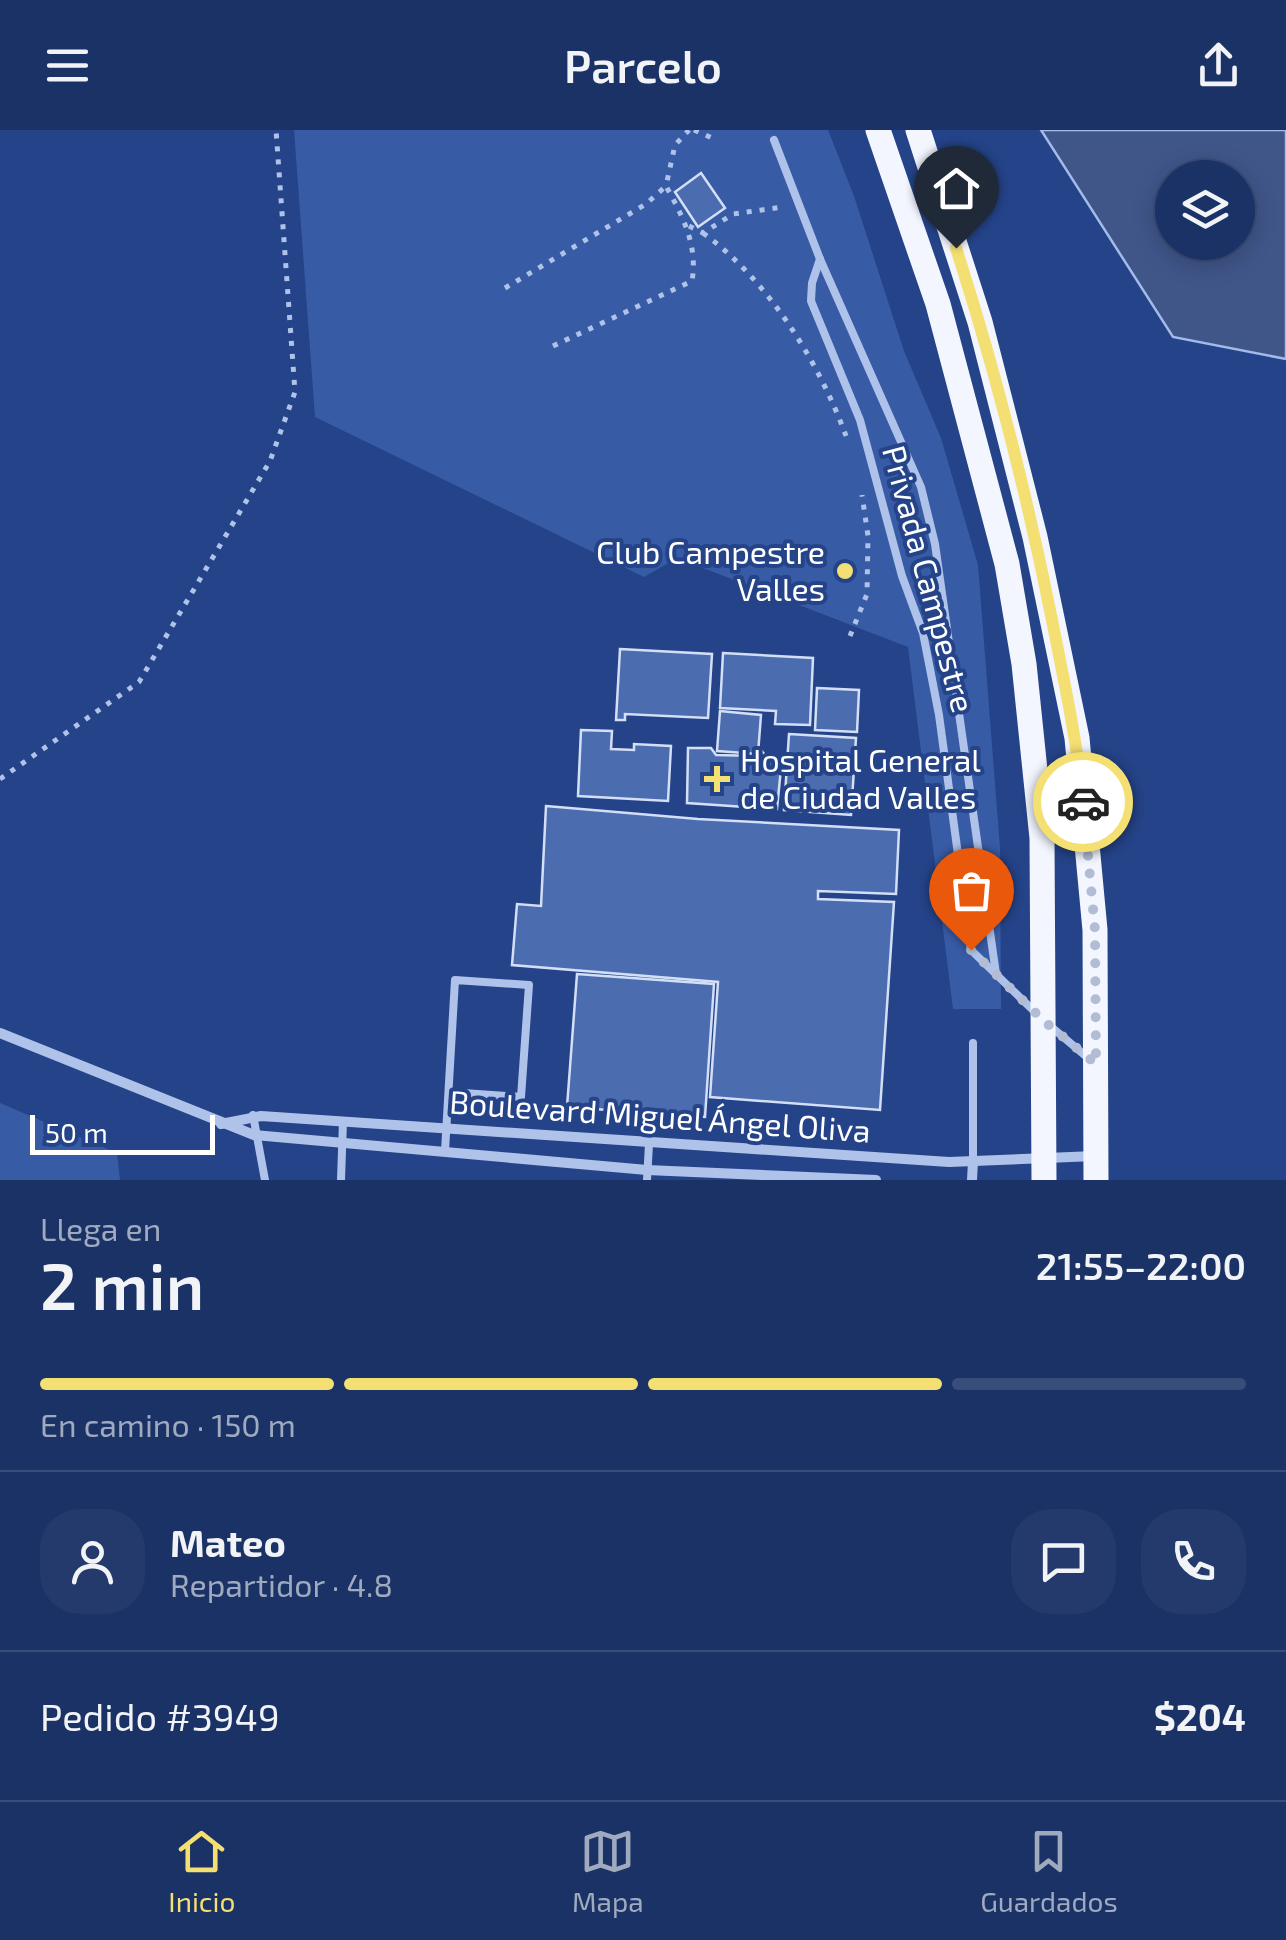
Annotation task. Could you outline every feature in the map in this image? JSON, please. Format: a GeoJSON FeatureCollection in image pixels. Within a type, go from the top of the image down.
{"type":"FeatureCollection","features":[{"type":"Feature","properties":{"kind":"main road"},"geometry":{"type":"LineString","coordinates":[[878,130],[938,304],[1007,564],[1024,664],[1042,838],[1044,1168]]}},
{"type":"Feature","properties":{"kind":"main road"},"geometry":{"type":"LineString","coordinates":[[918,130],[980,322],[1035,536],[1076,738],[1095,930],[1096,1168]]}},
{"type":"Feature","properties":{"kind":"street","name":"Boulevard Miguel Ángel Oliva"},"geometry":{"type":"LineString","coordinates":[[0,1034],[254,1135],[647,1175],[876,1180]]}},
{"type":"Feature","properties":{"kind":"street","name":"Boulevard Miguel Ángel Oliva"},"geometry":{"type":"LineString","coordinates":[[221,1124],[252,1116],[344,1120],[649,1144],[1096,1168]]}},
{"type":"Feature","properties":{"kind":"street"},"geometry":{"type":"LineString","coordinates":[[972,1180],[973,1161]]}},
{"type":"Feature","properties":{"kind":"lane"},"geometry":{"type":"LineString","coordinates":[[774,140],[820,259],[921,487],[935,544],[996,974]]}},
{"type":"Feature","properties":{"kind":"lane","name":"Privada Campestre"},"geometry":{"type":"LineString","coordinates":[[820,259],[811,301],[860,420],[902,576],[923,633],[939,715],[971,950],[1044,1021],[1096,1064]]}},
{"type":"Feature","properties":{"kind":"lane"},"geometry":{"type":"LineString","coordinates":[[445,1152],[454,980],[529,985],[521,1097],[449,1092]]}},
{"type":"Feature","properties":{"kind":"lane"},"geometry":{"type":"LineString","coordinates":[[973,1043],[973,1161]]}},
{"type":"Feature","properties":{"kind":"lane"},"geometry":{"type":"LineString","coordinates":[[252,1116],[265,1180]]}},
{"type":"Feature","properties":{"kind":"lane"},"geometry":{"type":"LineString","coordinates":[[341,1180],[344,1120]]}},
{"type":"Feature","properties":{"kind":"lane"},"geometry":{"type":"LineString","coordinates":[[647,1175],[649,1144]]}},
{"type":"Feature","properties":{"kind":"path"},"geometry":{"type":"LineString","coordinates":[[0,779],[139,682],[270,461],[295,392],[276,130]]}},
{"type":"Feature","properties":{"kind":"path"},"geometry":{"type":"LineString","coordinates":[[506,288],[646,204],[666,186],[675,145],[692,130],[717,140]]}},
{"type":"Feature","properties":{"kind":"path"},"geometry":{"type":"LineString","coordinates":[[553,346],[692,281],[688,226],[666,186]]}},
{"type":"Feature","properties":{"kind":"path"},"geometry":{"type":"LineString","coordinates":[[703,233],[733,214],[799,204]]}},
{"type":"Feature","properties":{"kind":"path"},"geometry":{"type":"LineString","coordinates":[[688,226],[730,253],[754,279],[816,366],[848,442]]}},
{"type":"Feature","properties":{"kind":"path"},"geometry":{"type":"LineString","coordinates":[[850,636],[867,594],[868,536],[860,488]]}},
{"type":"Feature","properties":{"kind":"shaded area","name":"Club Campestre Valles"},"geometry":{"type":"Polygon","coordinates":[[[294,130],[828,130],[854,196],[904,351],[941,438],[978,565],[1000,848],[1001,1009],[953,1009],[908,647],[677,558],[644,577],[315,417],[294,130]]]}},
{"type":"Feature","properties":{"kind":"shaded area"},"geometry":{"type":"Polygon","coordinates":[[[1041,130],[1286,130],[1286,359],[1173,337],[1041,130]]]}},
{"type":"Feature","properties":{"kind":"shaded area"},"geometry":{"type":"Polygon","coordinates":[[[0,1103],[117,1153],[120,1180],[0,1180],[0,1103]]]}},
{"type":"Feature","properties":{"kind":"building"},"geometry":{"type":"Polygon","coordinates":[[[701,173],[725,208],[698,227],[675,192],[701,173]]]}},
{"type":"Feature","properties":{"kind":"building"},"geometry":{"type":"Polygon","coordinates":[[[620,649],[712,654],[708,718],[625,714],[625,720],[616,720],[620,649]]]}},
{"type":"Feature","properties":{"kind":"building"},"geometry":{"type":"Polygon","coordinates":[[[723,653],[813,658],[810,725],[775,724],[776,711],[720,708],[723,653]]]}},
{"type":"Feature","properties":{"kind":"building"},"geometry":{"type":"Polygon","coordinates":[[[817,688],[859,690],[857,732],[815,730],[817,688]]]}},
{"type":"Feature","properties":{"kind":"building"},"geometry":{"type":"Polygon","coordinates":[[[720,711],[761,715],[758,754],[717,751],[720,711]]]}},
{"type":"Feature","properties":{"kind":"building"},"geometry":{"type":"Polygon","coordinates":[[[581,730],[612,731],[611,749],[634,750],[634,744],[671,746],[668,801],[578,796],[581,730]]]}},
{"type":"Feature","properties":{"kind":"building"},"geometry":{"type":"Polygon","coordinates":[[[789,734],[856,738],[851,815],[784,810],[789,734]]]}},
{"type":"Feature","properties":{"kind":"building"},"geometry":{"type":"Polygon","coordinates":[[[688,748],[711,748],[716,755],[759,756],[760,749],[766,756],[782,758],[777,809],[687,803],[688,748]]]}},
{"type":"Feature","properties":{"kind":"building"},"geometry":{"type":"Polygon","coordinates":[[[546,806],[899,830],[896,894],[818,891],[818,899],[894,902],[880,1110],[710,1097],[718,982],[512,965],[517,904],[541,906],[546,806]]]}},
{"type":"Feature","properties":{"kind":"building"},"geometry":{"type":"Polygon","coordinates":[[[577,974],[714,984],[705,1117],[567,1107],[577,974]]]}},
{"type":"Feature","properties":{"kind":"way so far"},"geometry":{"type":"LineString","coordinates":[[971,950],[1044,1021],[1096,1064],[1095,930],[1083,802]]}},
{"type":"Feature","properties":{"kind":"place","name":"Club Campestre Valles"},"geometry":{"type":"Point","coordinates":[845,571]}},
{"type":"Feature","properties":{"kind":"place","name":"Hospital General de Ciudad Valles"},"geometry":{"type":"Point","coordinates":[717,779]}},
{"type":"Feature","properties":{"kind":"route"},"geometry":{"type":"LineString","coordinates":[[956,248],[980,322],[1035,536],[1076,738],[1083,802]]}}]}
